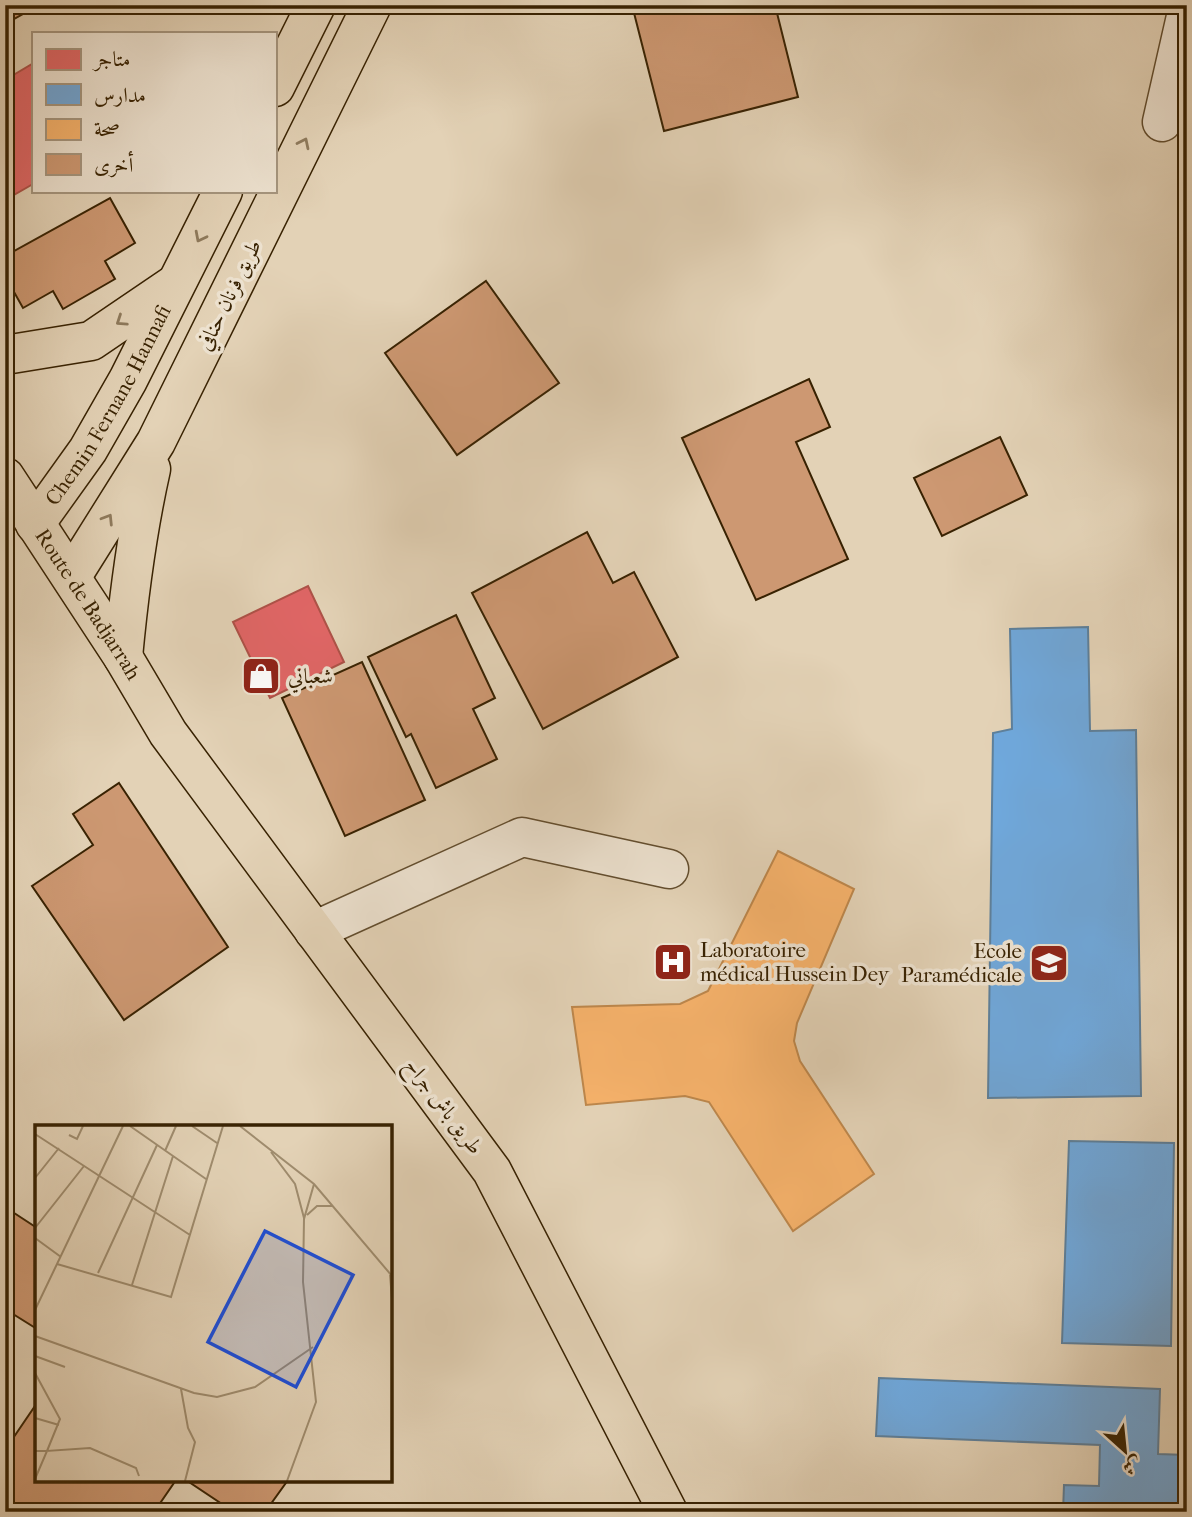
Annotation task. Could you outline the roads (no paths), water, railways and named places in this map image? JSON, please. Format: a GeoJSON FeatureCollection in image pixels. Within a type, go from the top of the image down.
{"type":"FeatureCollection","features":[{"type":"Feature","properties":{"kind":"main road"},"geometry":{"type":"LineString","coordinates":[[276,85],[316,5]]}},
{"type":"Feature","properties":{"kind":"main road","name":"طريق فرنان حنافي"},"geometry":{"type":"LineString","coordinates":[[72,576],[156,442],[372,5]]}},
{"type":"Feature","properties":{"kind":"main road"},"geometry":{"type":"LineString","coordinates":[[5,355],[92,341],[177,282],[222,192]]}},
{"type":"Feature","properties":{"kind":"main road","name":"Chemin Fernane Hannafi"},"geometry":{"type":"LineString","coordinates":[[35,524],[88,450],[128,380],[177,282]]}},
{"type":"Feature","properties":{"kind":"main road"},"geometry":{"type":"LineString","coordinates":[[123,657],[131,573],[156,442]]}},
{"type":"Feature","properties":{"kind":"main road","name":"Route de Badjarrah"},"geometry":{"type":"LineString","coordinates":[[5,477],[72,576],[168,733]]}},
{"type":"Feature","properties":{"kind":"main road","name":"طريق باش جراح"},"geometry":{"type":"LineString","coordinates":[[168,733],[492,1171],[668,1512]]}},
{"type":"Feature","properties":{"kind":"lane"},"geometry":{"type":"LineString","coordinates":[[1162,122],[1187,12]]}},
{"type":"Feature","properties":{"kind":"lane"},"geometry":{"type":"LineString","coordinates":[[314,931],[523,837],[669,869]]}},
{"type":"Feature","properties":{"kind":"place","name":"شعباني"},"geometry":{"type":"Point","coordinates":[261,676]}},
{"type":"Feature","properties":{"kind":"place","name":"Laboratoire médical Hussein Dey"},"geometry":{"type":"Point","coordinates":[673,962]}},
{"type":"Feature","properties":{"kind":"place","name":"Ecole Paramédicale"},"geometry":{"type":"Point","coordinates":[1049,963]}}]}
